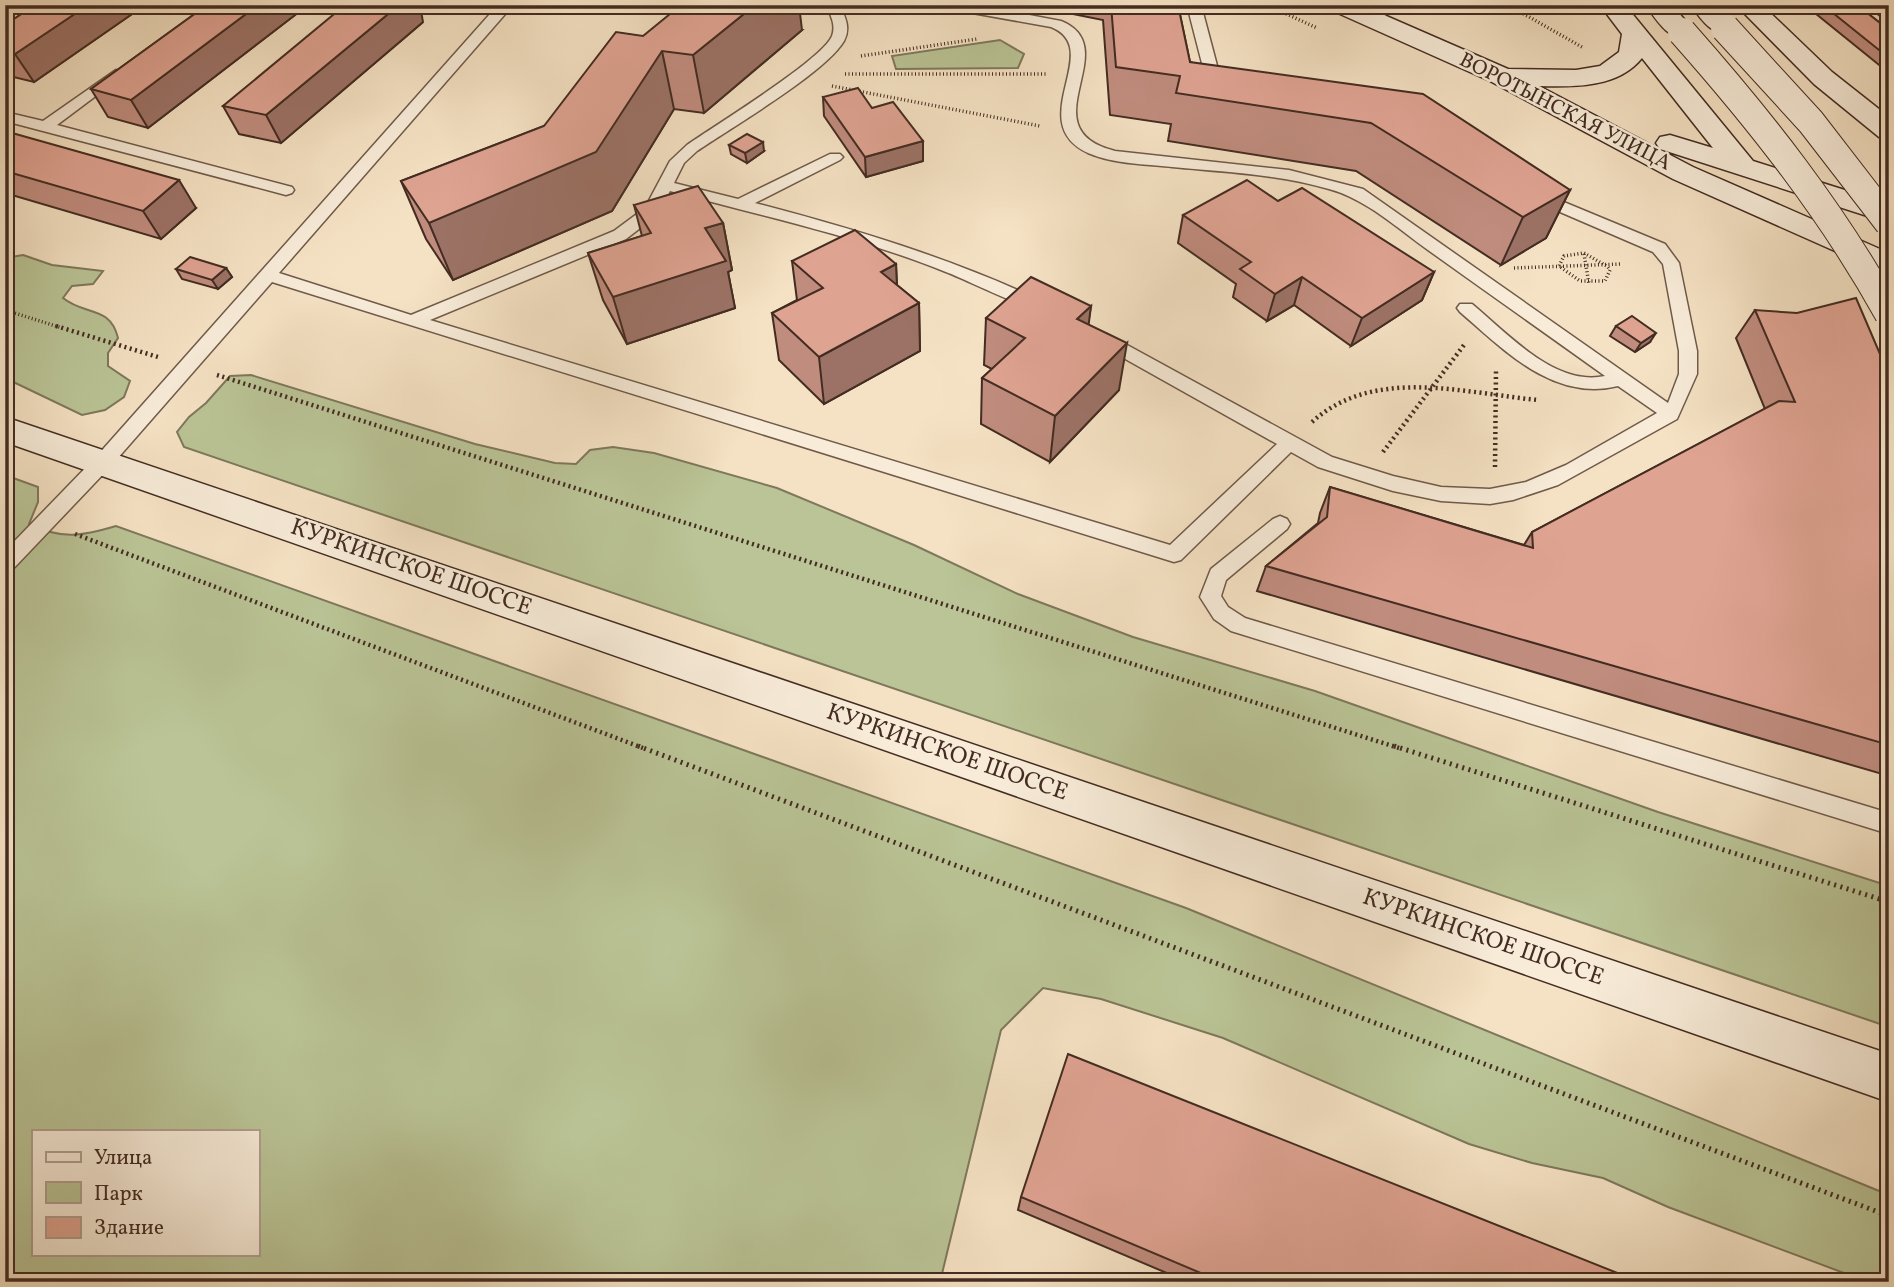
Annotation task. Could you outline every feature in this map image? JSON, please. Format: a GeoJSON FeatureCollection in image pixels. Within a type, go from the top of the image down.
{"type":"FeatureCollection","features":[{"type":"Feature","properties":{"kind":"main road","name":"ВОРОТЫНСКАЯ УЛИЦА"},"geometry":{"type":"LineString","coordinates":[[1340,5],[1381,12],[1683,173],[1889,265]]}},
{"type":"Feature","properties":{"kind":"main road"},"geometry":{"type":"LineString","coordinates":[[1612,5],[1743,168],[1790,221]]}},
{"type":"Feature","properties":{"kind":"main road"},"geometry":{"type":"LineString","coordinates":[[1658,5],[1740,96],[1812,186],[1889,314]]}},
{"type":"Feature","properties":{"kind":"main road"},"geometry":{"type":"LineString","coordinates":[[1703,5],[1803,112],[1889,223]]}},
{"type":"Feature","properties":{"kind":"main road"},"geometry":{"type":"LineString","coordinates":[[1748,5],[1824,78],[1889,131]]}},
{"type":"Feature","properties":{"kind":"main road"},"geometry":{"type":"LineString","coordinates":[[1499,75],[1569,79],[1595,75],[1624,62],[1632,53],[1635,34]]}},
{"type":"Feature","properties":{"kind":"main road"},"geometry":{"type":"LineString","coordinates":[[1499,75],[1680,147],[1889,214]]}},
{"type":"Feature","properties":{"kind":"main road","name":"КУРКИНСКОЕ ШОССЕ"},"geometry":{"type":"LineString","coordinates":[[5,429],[1889,1078]]}},
{"type":"Feature","properties":{"kind":"main road"},"geometry":{"type":"LineString","coordinates":[[1780,1041],[1889,1088]]}},
{"type":"Feature","properties":{"kind":"lane"},"geometry":{"type":"LineString","coordinates":[[5,564],[103,462],[506,5]]}},
{"type":"Feature","properties":{"kind":"lane"},"geometry":{"type":"LineString","coordinates":[[412,321],[620,234],[651,211],[678,162],[692,148],[818,62],[838,39],[841,23],[833,5]]}},
{"type":"Feature","properties":{"kind":"lane"},"geometry":{"type":"LineString","coordinates":[[950,5],[1026,18],[1068,29],[1078,43],[1079,56],[1066,114],[1071,132],[1085,144],[1115,155],[1326,181],[1357,192],[1381,206],[1671,414]]}},
{"type":"Feature","properties":{"kind":"lane"},"geometry":{"type":"LineString","coordinates":[[1194,5],[1213,79],[1230,88],[1240,89]]}},
{"type":"Feature","properties":{"kind":"lane"},"geometry":{"type":"LineString","coordinates":[[44,127],[132,62]]}},
{"type":"Feature","properties":{"kind":"lane"},"geometry":{"type":"LineString","coordinates":[[5,116],[286,190]]}},
{"type":"Feature","properties":{"kind":"lane"},"geometry":{"type":"LineString","coordinates":[[739,205],[835,157]]}},
{"type":"Feature","properties":{"kind":"lane"},"geometry":{"type":"LineString","coordinates":[[665,185],[869,241],[937,263],[999,285],[1059,316]]}},
{"type":"Feature","properties":{"kind":"lane"},"geometry":{"type":"LineString","coordinates":[[1083,329],[1325,461],[1365,476],[1442,493],[1512,493],[1547,481],[1671,414],[1688,374],[1671,263],[1659,248],[1517,187]]}},
{"type":"Feature","properties":{"kind":"lane"},"geometry":{"type":"LineString","coordinates":[[269,275],[1174,554],[1290,442]]}},
{"type":"Feature","properties":{"kind":"lane"},"geometry":{"type":"LineString","coordinates":[[1466,309],[1541,369],[1572,381],[1598,384],[1620,379]]}},
{"type":"Feature","properties":{"kind":"lane"},"geometry":{"type":"LineString","coordinates":[[1280,524],[1217,575],[1210,597],[1221,613],[1238,625],[1889,824]]}},
{"type":"Feature","properties":{"kind":"path"},"geometry":{"type":"LineString","coordinates":[[1508,5],[1517,9]]}},
{"type":"Feature","properties":{"kind":"path"},"geometry":{"type":"LineString","coordinates":[[818,62],[980,38]]}},
{"type":"Feature","properties":{"kind":"path"},"geometry":{"type":"LineString","coordinates":[[797,77],[1075,74]]}},
{"type":"Feature","properties":{"kind":"path"},"geometry":{"type":"LineString","coordinates":[[797,77],[1071,132]]}},
{"type":"Feature","properties":{"kind":"path"},"geometry":{"type":"LineString","coordinates":[[1581,253],[1600,259],[1610,270],[1605,281],[1589,284],[1569,278],[1559,266],[1564,256],[1581,253]]}},
{"type":"Feature","properties":{"kind":"path"},"geometry":{"type":"LineString","coordinates":[[1468,269],[1671,263]]}},
{"type":"Feature","properties":{"kind":"path"},"geometry":{"type":"LineString","coordinates":[[5,310],[1889,902]]}},
{"type":"Feature","properties":{"kind":"path"},"geometry":{"type":"LineString","coordinates":[[1365,476],[1430,389],[1489,327]]}},
{"type":"Feature","properties":{"kind":"path"},"geometry":{"type":"LineString","coordinates":[[1489,327],[1496,396],[1494,494]]}},
{"type":"Feature","properties":{"kind":"path"},"geometry":{"type":"LineString","coordinates":[[1290,442],[1331,405],[1369,392],[1408,387],[1547,401],[1566,394],[1572,381]]}},
{"type":"Feature","properties":{"kind":"path"},"geometry":{"type":"LineString","coordinates":[[45,523],[1889,1216]]}},
{"type":"Feature","properties":{"kind":"green space"},"geometry":{"type":"Polygon","coordinates":[[[1000,40],[1024,54],[1018,68],[896,69],[892,56],[1000,40]]]}},
{"type":"Feature","properties":{"kind":"green space"},"geometry":{"type":"Polygon","coordinates":[[[23,255],[52,265],[103,271],[93,284],[72,286],[63,298],[109,320],[118,338],[108,353],[108,366],[130,381],[124,397],[105,410],[82,415],[5,378],[5,258],[23,255]]]}},
{"type":"Feature","properties":{"kind":"green space"},"geometry":{"type":"Polygon","coordinates":[[[251,375],[475,444],[555,463],[576,464],[590,450],[613,447],[654,453],[777,488],[914,545],[1018,594],[1133,637],[1315,691],[1658,812],[1889,886],[1889,1027],[184,447],[177,432],[189,417],[206,403],[230,376],[251,375]]]}},
{"type":"Feature","properties":{"kind":"green space"},"geometry":{"type":"Polygon","coordinates":[[[5,475],[38,487],[38,502],[29,524],[41,529],[72,535],[116,526],[1186,908],[1889,1195],[1889,1282],[1868,1282],[1668,1207],[1603,1178],[1532,1163],[1469,1144],[1223,1038],[1101,999],[1043,988],[1001,1030],[940,1282],[5,1282],[5,475]]]}},
{"type":"Feature","properties":{"kind":"building"},"geometry":{"type":"Polygon","coordinates":[[[35,5],[88,5],[15,54],[5,52],[5,25],[35,5]]]}},
{"type":"Feature","properties":{"kind":"building"},"geometry":{"type":"Polygon","coordinates":[[[207,5],[258,5],[131,100],[91,89],[207,5]]]}},
{"type":"Feature","properties":{"kind":"building"},"geometry":{"type":"Polygon","coordinates":[[[345,5],[399,5],[266,115],[223,106],[345,5]]]}},
{"type":"Feature","properties":{"kind":"building"},"geometry":{"type":"Polygon","coordinates":[[[681,5],[755,5],[693,55],[662,51],[596,152],[429,223],[401,181],[544,126],[616,32],[643,36],[681,5]]]}},
{"type":"Feature","properties":{"kind":"building"},"geometry":{"type":"Polygon","coordinates":[[[1111,5],[1178,5],[1190,62],[1423,94],[1570,190],[1523,217],[1371,123],[1176,93],[1180,76],[1116,67],[1111,5]]]}},
{"type":"Feature","properties":{"kind":"building"},"geometry":{"type":"Polygon","coordinates":[[[1823,5],[1857,5],[1889,30],[1889,58],[1823,5]]]}},
{"type":"Feature","properties":{"kind":"building"},"geometry":{"type":"Polygon","coordinates":[[[858,88],[872,108],[893,102],[923,141],[865,157],[823,97],[858,88]]]}},
{"type":"Feature","properties":{"kind":"building"},"geometry":{"type":"Polygon","coordinates":[[[5,131],[179,180],[143,211],[5,171],[5,131]]]}},
{"type":"Feature","properties":{"kind":"building"},"geometry":{"type":"Polygon","coordinates":[[[747,134],[763,142],[745,153],[729,145],[747,134]]]}},
{"type":"Feature","properties":{"kind":"building"},"geometry":{"type":"Polygon","coordinates":[[[1247,180],[1278,201],[1302,188],[1434,272],[1362,318],[1302,277],[1275,294],[1240,269],[1251,262],[1183,215],[1247,180]]]}},
{"type":"Feature","properties":{"kind":"building"},"geometry":{"type":"Polygon","coordinates":[[[698,186],[723,223],[705,228],[726,261],[613,297],[588,253],[651,233],[634,205],[698,186]]]}},
{"type":"Feature","properties":{"kind":"building"},"geometry":{"type":"Polygon","coordinates":[[[855,230],[896,264],[881,272],[919,303],[819,357],[772,313],[823,288],[792,261],[855,230]]]}},
{"type":"Feature","properties":{"kind":"building"},"geometry":{"type":"Polygon","coordinates":[[[190,257],[226,268],[212,280],[176,269],[190,257]]]}},
{"type":"Feature","properties":{"kind":"building"},"geometry":{"type":"Polygon","coordinates":[[[1031,277],[1091,306],[1077,319],[1127,343],[1055,416],[982,378],[1025,338],[986,318],[1031,277]]]}},
{"type":"Feature","properties":{"kind":"building"},"geometry":{"type":"Polygon","coordinates":[[[1856,298],[1889,375],[1889,745],[1266,566],[1327,517],[1330,487],[1533,548],[1532,532],[1779,401],[1795,402],[1755,310],[1797,313],[1856,298]]]}},
{"type":"Feature","properties":{"kind":"building"},"geometry":{"type":"Polygon","coordinates":[[[1632,316],[1656,333],[1641,343],[1616,326],[1632,316]]]}},
{"type":"Feature","properties":{"kind":"building"},"geometry":{"type":"Polygon","coordinates":[[[1068,1054],[1640,1282],[1222,1282],[1021,1197],[1068,1054]]]}}]}
